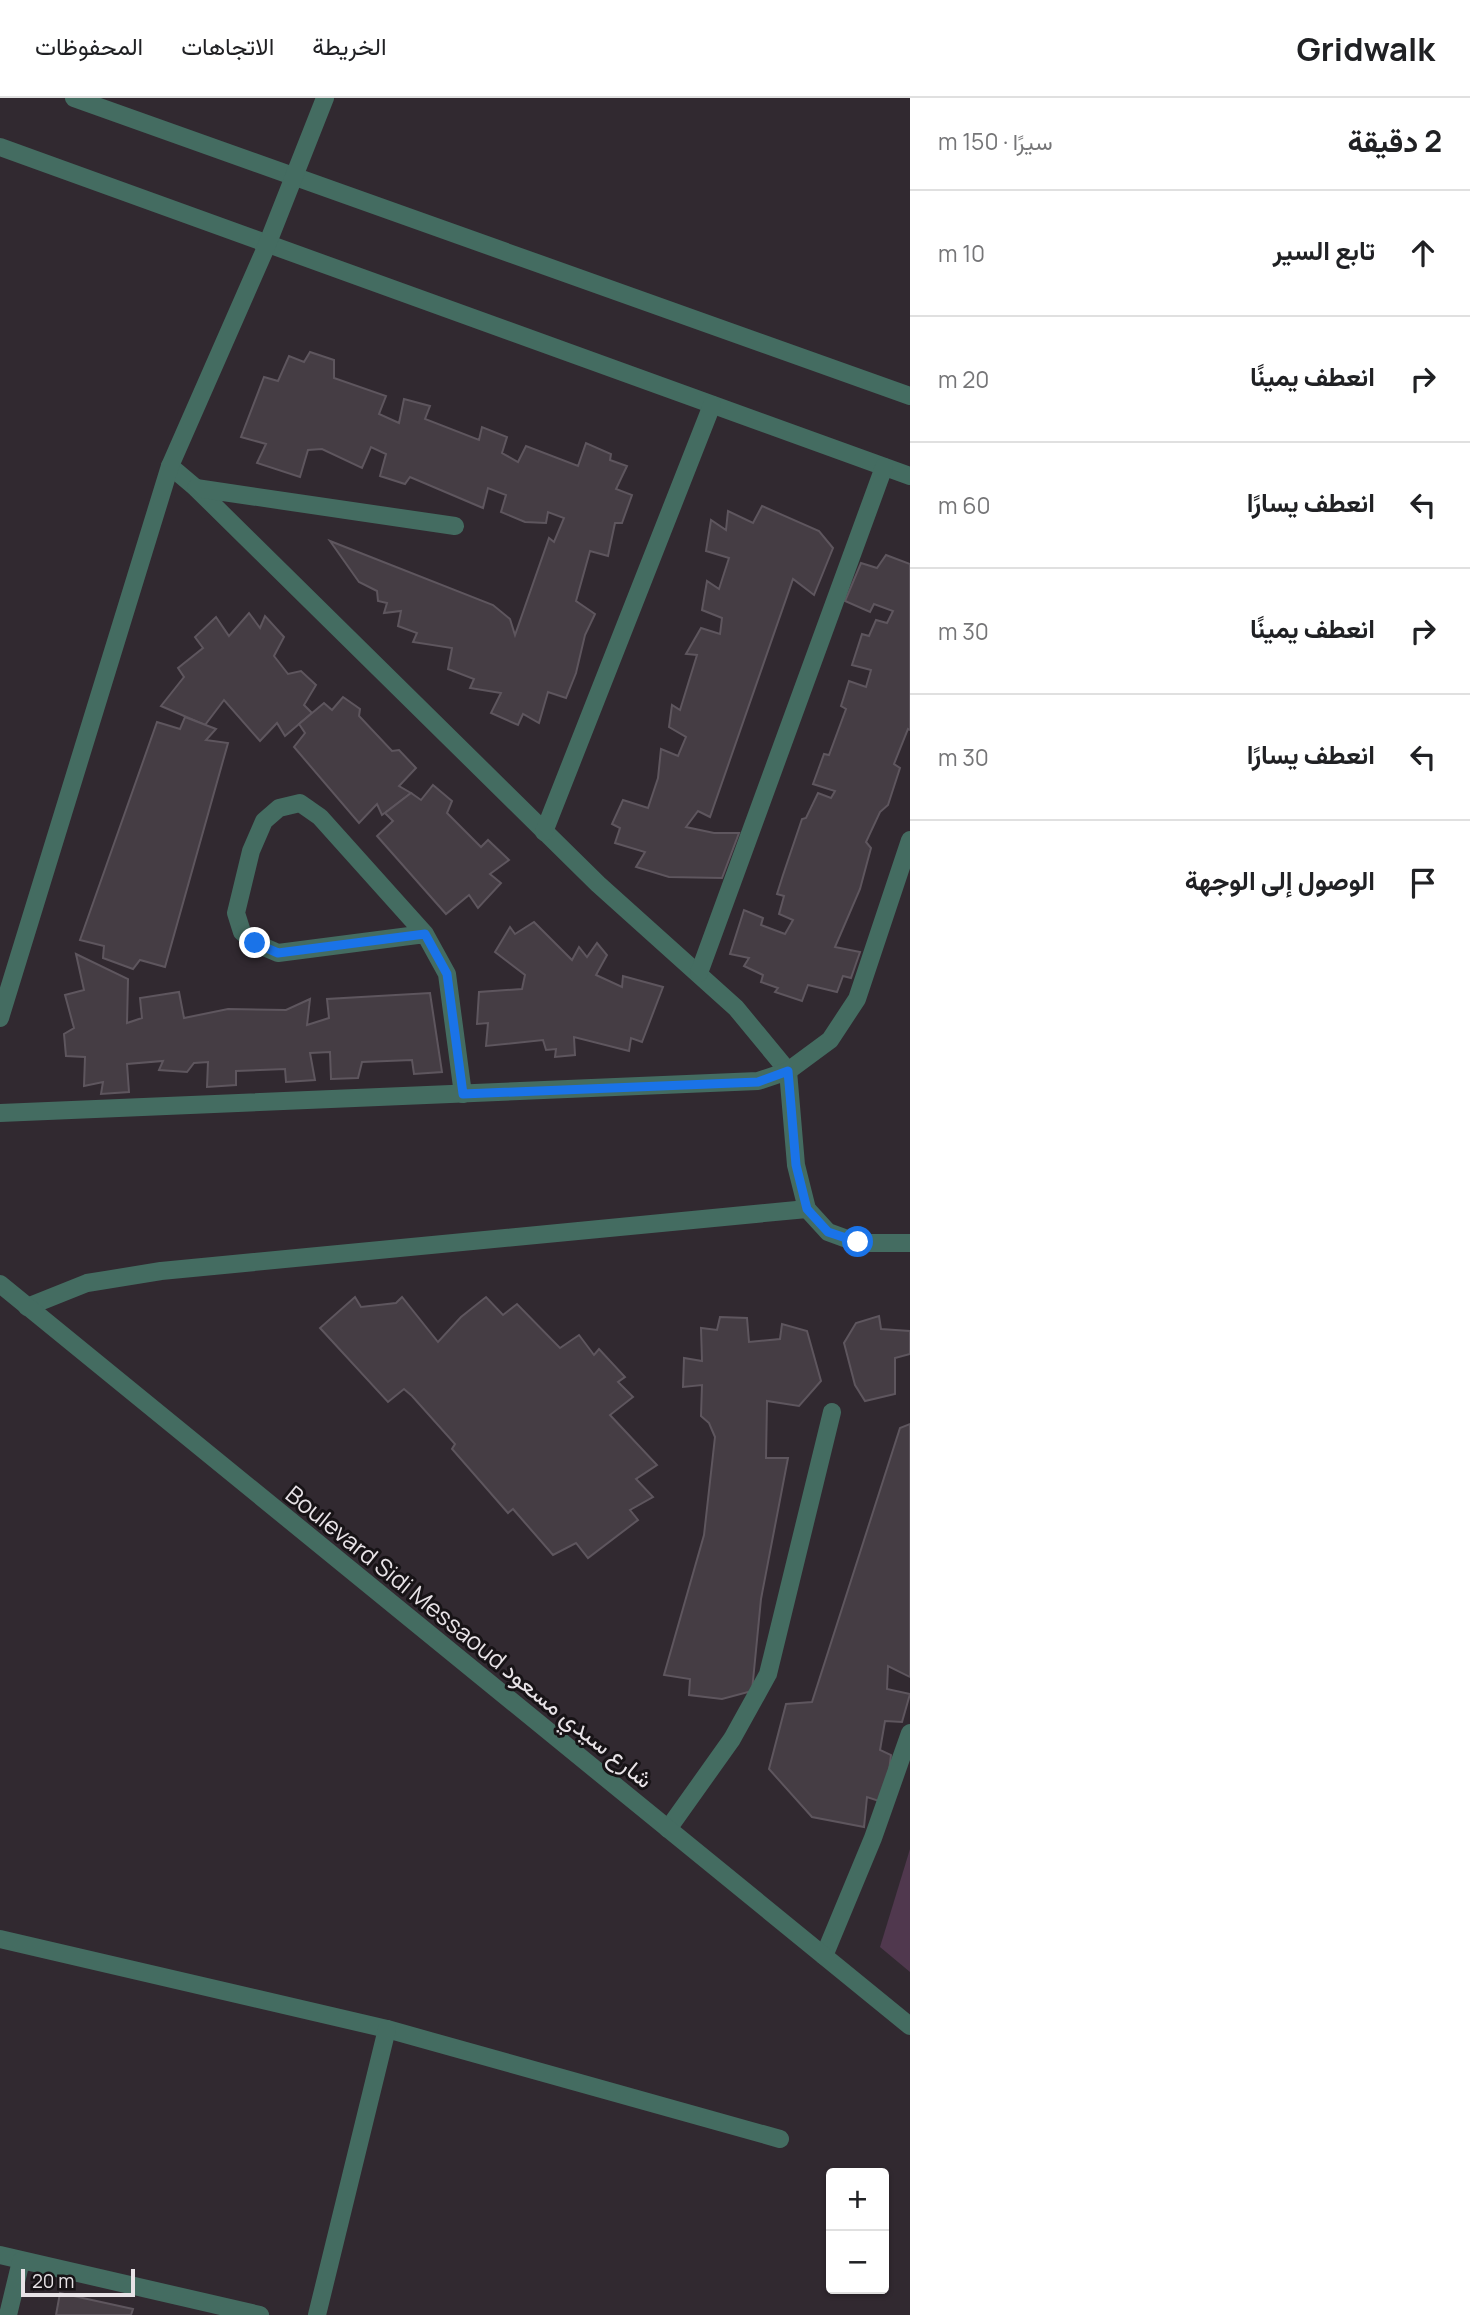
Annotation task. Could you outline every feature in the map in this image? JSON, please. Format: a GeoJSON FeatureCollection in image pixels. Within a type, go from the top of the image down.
{"type":"FeatureCollection","features":[{"type":"Feature","properties":{"kind":"street"},"geometry":{"type":"LineString","coordinates":[[74,98],[910,396]]}},
{"type":"Feature","properties":{"kind":"street"},"geometry":{"type":"LineString","coordinates":[[0,1018],[170,466],[267,245],[326,98]]}},
{"type":"Feature","properties":{"kind":"street"},"geometry":{"type":"LineString","coordinates":[[0,147],[910,476]]}},
{"type":"Feature","properties":{"kind":"street"},"geometry":{"type":"LineString","coordinates":[[544,832],[712,405]]}},
{"type":"Feature","properties":{"kind":"street"},"geometry":{"type":"LineString","coordinates":[[170,466],[196,488],[598,884],[736,1007],[788,1071],[796,1165],[807,1209],[828,1232],[858,1242],[910,1244]]}},
{"type":"Feature","properties":{"kind":"street"},"geometry":{"type":"LineString","coordinates":[[699,974],[884,467]]}},
{"type":"Feature","properties":{"kind":"street"},"geometry":{"type":"LineString","coordinates":[[196,488],[455,526]]}},
{"type":"Feature","properties":{"kind":"street"},"geometry":{"type":"LineString","coordinates":[[425,934],[278,953],[255,943],[242,932],[236,914],[251,851],[264,821],[279,808],[300,803],[320,817],[425,934],[447,974],[463,1094]]}},
{"type":"Feature","properties":{"kind":"street"},"geometry":{"type":"LineString","coordinates":[[0,1113],[758,1082],[788,1071],[830,1040],[858,999],[910,840]]}},
{"type":"Feature","properties":{"kind":"street"},"geometry":{"type":"LineString","coordinates":[[27,1307],[87,1283],[161,1271],[807,1209]]}},
{"type":"Feature","properties":{"kind":"street","name":"Boulevard Sidi Messaoud شارع سيدي مسعود"},"geometry":{"type":"LineString","coordinates":[[0,1284],[910,2026]]}},
{"type":"Feature","properties":{"kind":"street"},"geometry":{"type":"LineString","coordinates":[[668,1829],[732,1739],[768,1674],[832,1412]]}},
{"type":"Feature","properties":{"kind":"street"},"geometry":{"type":"LineString","coordinates":[[824,1956],[873,1838],[910,1733]]}},
{"type":"Feature","properties":{"kind":"street"},"geometry":{"type":"LineString","coordinates":[[0,1939],[387,2029],[780,2139]]}},
{"type":"Feature","properties":{"kind":"street"},"geometry":{"type":"LineString","coordinates":[[317,2315],[387,2029]]}},
{"type":"Feature","properties":{"kind":"street"},"geometry":{"type":"LineString","coordinates":[[0,2255],[260,2315]]}},
{"type":"Feature","properties":{"kind":"street"},"geometry":{"type":"LineString","coordinates":[[8,2315],[21,2261]]}},
{"type":"Feature","properties":{"kind":"shaded area"},"geometry":{"type":"Polygon","coordinates":[[[910,1849],[910,1972],[880,1947],[910,1849]]]}},
{"type":"Feature","properties":{"kind":"building"},"geometry":{"type":"Polygon","coordinates":[[[310,352],[334,360],[334,378],[386,396],[379,414],[399,423],[404,399],[430,406],[425,419],[479,440],[482,427],[507,437],[502,453],[518,462],[526,446],[578,466],[586,443],[611,454],[610,460],[627,466],[616,489],[632,495],[622,523],[615,523],[608,556],[590,551],[576,601],[595,614],[585,635],[576,673],[566,698],[548,692],[539,723],[523,714],[518,725],[491,713],[501,693],[470,688],[474,679],[448,669],[452,648],[413,642],[417,633],[398,626],[401,611],[384,613],[387,603],[378,601],[377,591],[359,582],[330,541],[493,605],[510,619],[515,635],[549,538],[554,542],[564,518],[548,512],[546,523],[525,522],[501,512],[506,495],[488,488],[483,508],[410,477],[405,484],[380,476],[386,454],[371,447],[362,468],[322,449],[308,450],[300,477],[257,463],[266,444],[241,437],[264,377],[278,381],[289,356],[304,362],[310,352]]]}},
{"type":"Feature","properties":{"kind":"building"},"geometry":{"type":"Polygon","coordinates":[[[762,506],[819,531],[833,548],[814,595],[793,579],[710,817],[698,811],[686,827],[714,833],[739,833],[722,878],[669,877],[636,867],[645,852],[615,843],[620,828],[612,824],[623,800],[648,808],[658,778],[661,749],[678,756],[686,737],[669,727],[672,705],[680,710],[697,655],[686,654],[701,628],[720,634],[722,618],[702,610],[707,581],[719,589],[729,558],[706,551],[711,520],[726,530],[728,511],[753,523],[762,506]]]}},
{"type":"Feature","properties":{"kind":"building"},"geometry":{"type":"Polygon","coordinates":[[[886,555],[910,564],[910,730],[908,729],[894,764],[900,768],[888,805],[880,812],[866,842],[871,848],[860,889],[835,947],[860,952],[851,978],[843,976],[837,992],[808,985],[802,1001],[775,992],[778,988],[761,982],[763,975],[744,966],[749,958],[730,954],[744,910],[763,918],[761,925],[785,934],[793,920],[779,914],[784,896],[777,894],[783,875],[802,819],[806,818],[818,793],[831,798],[835,791],[813,784],[824,754],[829,755],[846,709],[841,706],[849,681],[866,687],[871,670],[852,665],[862,634],[869,636],[876,620],[887,623],[893,611],[874,604],[870,612],[845,601],[861,563],[877,568],[886,555]]]}},
{"type":"Feature","properties":{"kind":"building"},"geometry":{"type":"Polygon","coordinates":[[[249,613],[260,628],[265,616],[284,637],[274,656],[288,674],[301,671],[316,685],[304,705],[312,713],[285,736],[277,723],[260,741],[224,700],[205,725],[161,706],[184,677],[178,668],[203,648],[195,637],[216,617],[229,636],[249,613]]]}},
{"type":"Feature","properties":{"kind":"building"},"geometry":{"type":"Polygon","coordinates":[[[343,697],[360,709],[359,716],[392,751],[399,750],[416,768],[399,786],[411,793],[382,815],[377,804],[359,823],[294,747],[305,733],[299,724],[324,703],[332,710],[343,697]]]}},
{"type":"Feature","properties":{"kind":"building"},"geometry":{"type":"Polygon","coordinates":[[[185,717],[216,729],[206,740],[228,743],[165,967],[140,960],[133,969],[103,958],[104,946],[80,940],[157,722],[180,729],[185,717]]]}},
{"type":"Feature","properties":{"kind":"building"},"geometry":{"type":"Polygon","coordinates":[[[433,785],[452,801],[447,813],[481,847],[488,840],[509,860],[490,874],[501,883],[478,908],[469,895],[446,914],[377,836],[393,821],[385,813],[411,793],[421,800],[433,785]]]}},
{"type":"Feature","properties":{"kind":"building"},"geometry":{"type":"Polygon","coordinates":[[[534,922],[572,960],[579,947],[587,957],[597,943],[607,955],[596,975],[622,987],[623,976],[663,987],[642,1042],[631,1038],[629,1051],[574,1037],[575,1055],[555,1057],[556,1049],[546,1050],[543,1040],[486,1046],[488,1023],[477,1024],[479,992],[522,989],[525,975],[495,952],[510,927],[515,934],[534,922]]]}},
{"type":"Feature","properties":{"kind":"building"},"geometry":{"type":"Polygon","coordinates":[[[76,954],[128,979],[127,1023],[142,1018],[140,998],[179,992],[184,1018],[228,1009],[286,1010],[310,999],[307,1025],[329,1018],[327,999],[430,993],[442,1072],[414,1074],[412,1060],[362,1062],[358,1078],[331,1079],[330,1052],[310,1053],[315,1080],[286,1082],[285,1069],[236,1071],[236,1085],[207,1087],[208,1062],[194,1063],[187,1072],[159,1070],[163,1061],[127,1064],[129,1092],[101,1094],[103,1082],[84,1086],[85,1057],[66,1056],[64,1034],[74,1028],[65,995],[84,990],[76,954]]]}},
{"type":"Feature","properties":{"kind":"building"},"geometry":{"type":"Polygon","coordinates":[[[355,1297],[361,1307],[396,1303],[402,1297],[438,1342],[461,1317],[486,1297],[503,1315],[517,1304],[560,1348],[579,1335],[594,1355],[599,1349],[625,1377],[618,1382],[633,1397],[610,1415],[657,1465],[636,1479],[653,1497],[630,1510],[638,1520],[588,1558],[576,1543],[553,1555],[513,1509],[508,1513],[452,1449],[455,1444],[412,1396],[404,1389],[388,1402],[320,1328],[355,1297]]]}},
{"type":"Feature","properties":{"kind":"building"},"geometry":{"type":"Polygon","coordinates":[[[879,1316],[881,1329],[910,1331],[910,1354],[895,1358],[895,1394],[865,1401],[855,1385],[844,1343],[856,1323],[879,1316]]]}},
{"type":"Feature","properties":{"kind":"building"},"geometry":{"type":"Polygon","coordinates":[[[720,1317],[747,1318],[749,1342],[780,1339],[782,1324],[807,1331],[821,1381],[799,1406],[767,1401],[766,1458],[788,1458],[761,1599],[752,1691],[722,1699],[689,1695],[690,1679],[664,1675],[704,1535],[715,1437],[709,1423],[701,1416],[702,1385],[683,1387],[684,1358],[702,1361],[701,1328],[717,1330],[720,1317]]]}},
{"type":"Feature","properties":{"kind":"building"},"geometry":{"type":"Polygon","coordinates":[[[910,1424],[910,1677],[888,1666],[887,1689],[910,1694],[902,1722],[885,1721],[880,1750],[891,1755],[885,1803],[867,1797],[864,1827],[812,1817],[769,1769],[786,1704],[812,1702],[900,1428],[910,1424]]]}},
{"type":"Feature","properties":{"kind":"building"},"geometry":{"type":"Polygon","coordinates":[[[60,2293],[133,2309],[131,2315],[56,2315],[60,2293]]]}},
{"type":"Feature","properties":{"kind":"route"},"geometry":{"type":"LineString","coordinates":[[255,943],[278,953],[300,952],[425,934],[447,974],[463,1094],[758,1082],[788,1071],[796,1165],[807,1209],[828,1232],[858,1242]]}}]}
